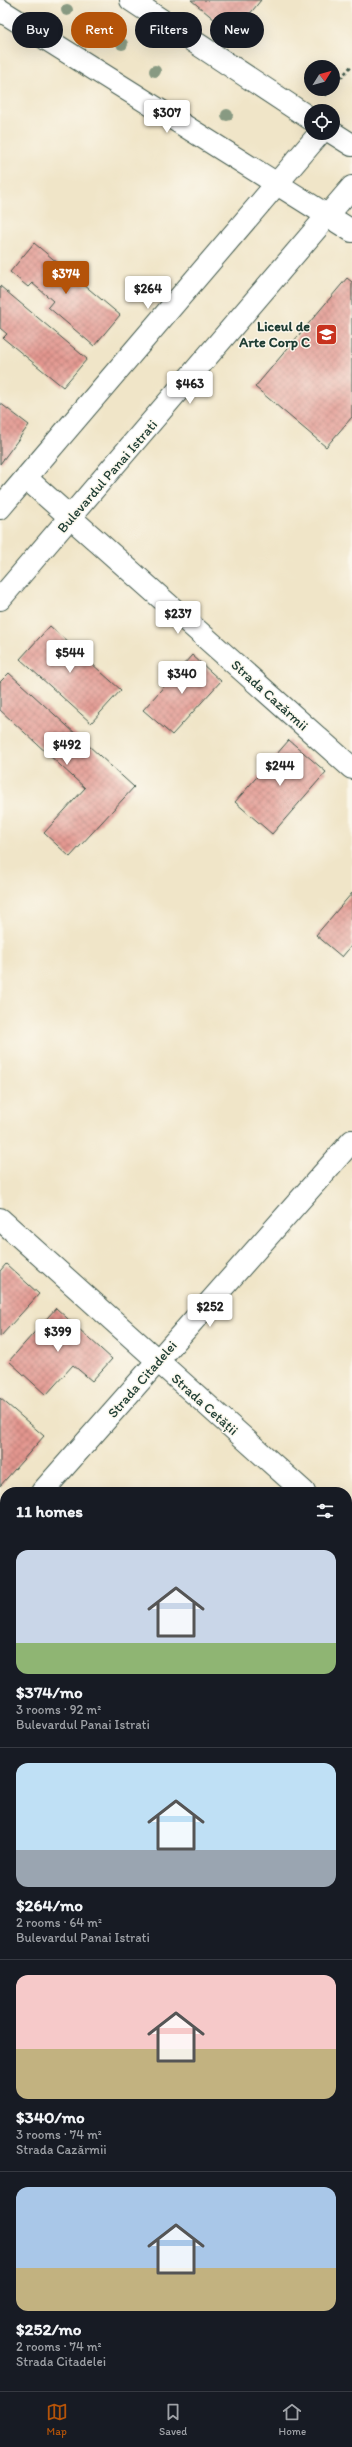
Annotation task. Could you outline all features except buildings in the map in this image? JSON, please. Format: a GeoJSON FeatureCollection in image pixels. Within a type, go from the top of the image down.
{"type":"FeatureCollection","features":[{"type":"Feature","properties":{"kind":"street"},"geometry":{"type":"LineString","coordinates":[[131,0],[304,114]]}},
{"type":"Feature","properties":{"kind":"street"},"geometry":{"type":"LineString","coordinates":[[0,10],[352,231]]}},
{"type":"Feature","properties":{"kind":"street"},"geometry":{"type":"LineString","coordinates":[[340,137],[352,145]]}},
{"type":"Feature","properties":{"kind":"street"},"geometry":{"type":"LineString","coordinates":[[0,508],[279,184],[314,140]]}},
{"type":"Feature","properties":{"kind":"street","name":"Bulevardul Panai Istrati"},"geometry":{"type":"LineString","coordinates":[[0,599],[72,517],[352,186]]}},
{"type":"Feature","properties":{"kind":"street","name":"Strada Cazărmii"},"geometry":{"type":"LineString","coordinates":[[26,478],[72,517],[352,768]]}},
{"type":"Feature","properties":{"kind":"street","name":"Strada Citadelei"},"geometry":{"type":"LineString","coordinates":[[46,1487],[352,1141]]}},
{"type":"Feature","properties":{"kind":"street","name":"Strada Cetății"},"geometry":{"type":"LineString","coordinates":[[0,1219],[298,1487]]}},
{"type":"Feature","properties":{"kind":"path"},"geometry":{"type":"LineString","coordinates":[[340,79],[352,65]]}},
{"type":"Feature","properties":{"kind":"place","name":"Liceul de Arte Corp C"},"geometry":{"type":"Point","coordinates":[326,334]}}]}
